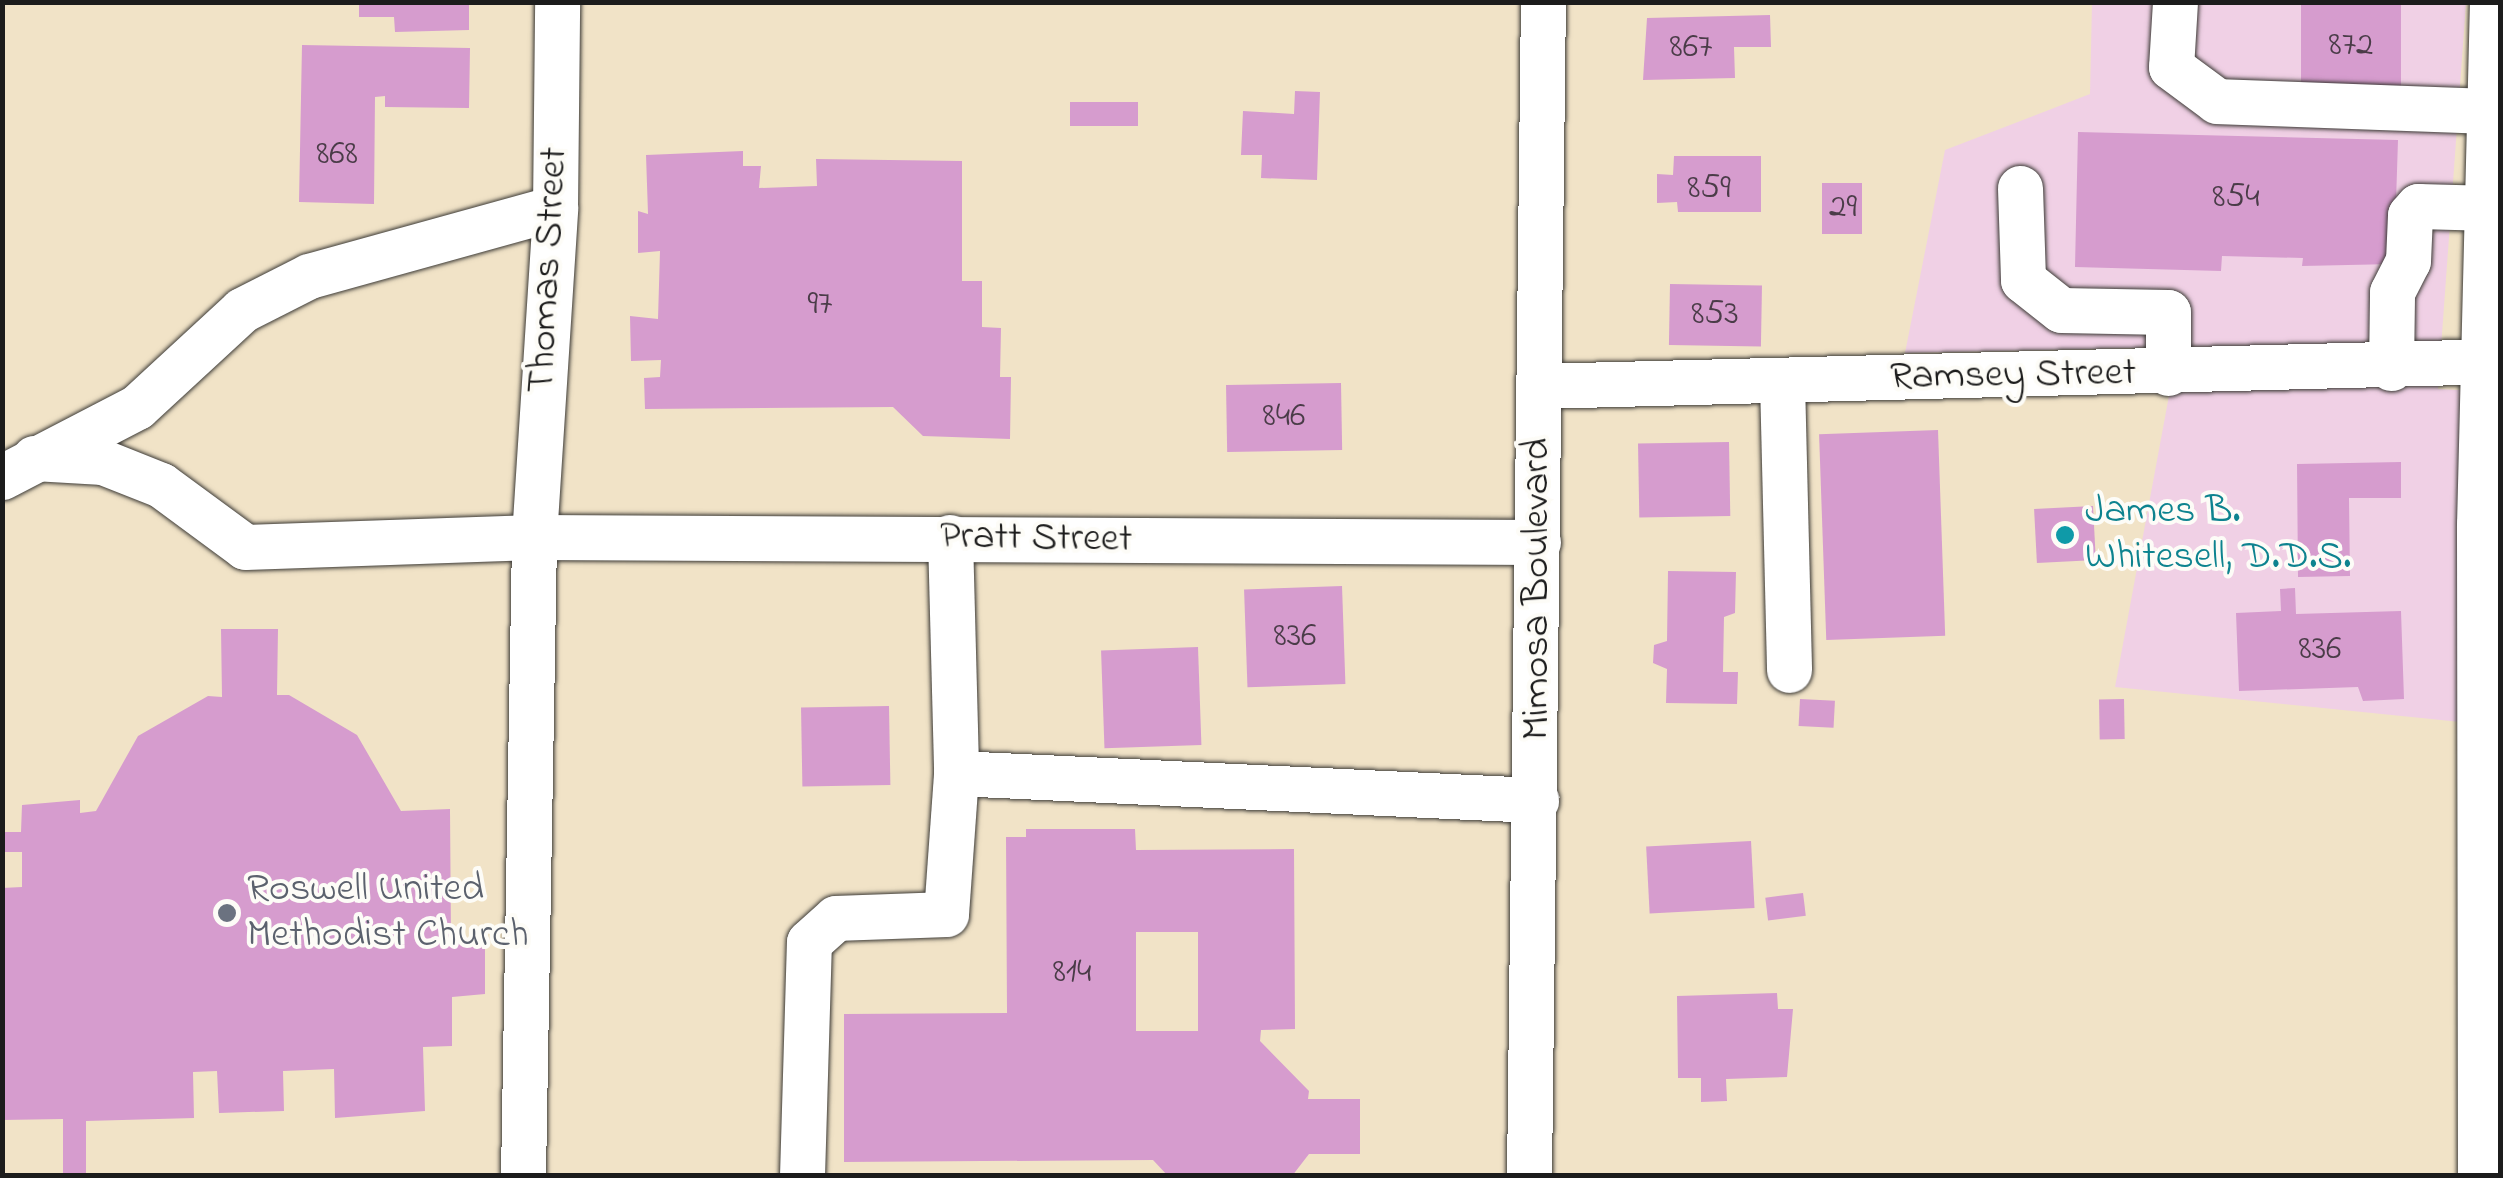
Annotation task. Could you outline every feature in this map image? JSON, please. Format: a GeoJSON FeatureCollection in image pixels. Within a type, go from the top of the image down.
{"type":"FeatureCollection","features":[{"type":"Feature","properties":{"kind":"highway"},"geometry":{"type":"LineString","coordinates":[[2485,1176],[2497,2]]}},
{"type":"Feature","properties":{"kind":"street","name":"Thomas Street"},"geometry":{"type":"LineString","coordinates":[[523,1176],[534,537],[555,208],[558,2]]}},
{"type":"Feature","properties":{"kind":"street","name":"Mimosa Boulevard"},"geometry":{"type":"LineString","coordinates":[[1530,1176],[1543,2]]}},
{"type":"Feature","properties":{"kind":"street"},"geometry":{"type":"LineString","coordinates":[[2175,2],[2171,67],[2217,101],[2497,99]]}},
{"type":"Feature","properties":{"kind":"street"},"geometry":{"type":"LineString","coordinates":[[2020,188],[2023,280],[2061,310],[2168,312],[2168,372]]}},
{"type":"Feature","properties":{"kind":"street"},"geometry":{"type":"LineString","coordinates":[[2391,368],[2392,292],[2408,261],[2410,215],[2418,206],[2492,208]]}},
{"type":"Feature","properties":{"kind":"street"},"geometry":{"type":"LineString","coordinates":[[18,468],[137,407],[242,310],[310,276],[555,208]]}},
{"type":"Feature","properties":{"kind":"street"},"geometry":{"type":"LineString","coordinates":[[2058,375],[2061,310]]}},
{"type":"Feature","properties":{"kind":"street","name":"Ramsey Street"},"geometry":{"type":"LineString","coordinates":[[1539,386],[2391,368],[2494,362]]}},
{"type":"Feature","properties":{"kind":"street"},"geometry":{"type":"LineString","coordinates":[[1782,381],[1789,670]]}},
{"type":"Feature","properties":{"kind":"street","name":"Pratt Street"},"geometry":{"type":"LineString","coordinates":[[18,468],[103,462],[162,484],[244,547],[534,537],[1538,542]]}},
{"type":"Feature","properties":{"kind":"street"},"geometry":{"type":"LineString","coordinates":[[802,1176],[809,942],[836,918],[946,914],[956,773],[950,537]]}},
{"type":"Feature","properties":{"kind":"street"},"geometry":{"type":"LineString","coordinates":[[956,773],[1536,800]]}},
{"type":"Feature","properties":{"kind":"shaded area"},"geometry":{"type":"Polygon","coordinates":[[[2092,3],[2466,3],[2438,389],[2500,392],[2500,726],[2115,687],[2178,347],[1905,353],[1945,150],[2090,94],[2092,3]]]}},
{"type":"Feature","properties":{"kind":"building"},"geometry":{"type":"Polygon","coordinates":[[[359,2],[469,2],[469,30],[395,32],[394,17],[359,17],[359,2]]]}},
{"type":"Feature","properties":{"kind":"building"},"geometry":{"type":"Polygon","coordinates":[[[2301,2],[2401,2],[2401,90],[2301,90],[2301,2]]]}},
{"type":"Feature","properties":{"kind":"building"},"geometry":{"type":"Polygon","coordinates":[[[1770,15],[1771,47],[1734,47],[1735,78],[1643,80],[1647,18],[1770,15]]]}},
{"type":"Feature","properties":{"kind":"building"},"geometry":{"type":"Polygon","coordinates":[[[302,45],[470,48],[469,108],[385,107],[385,96],[375,97],[374,204],[299,202],[302,45]]]}},
{"type":"Feature","properties":{"kind":"building"},"geometry":{"type":"Polygon","coordinates":[[[1295,91],[1320,92],[1317,180],[1261,178],[1262,155],[1241,155],[1243,111],[1294,114],[1295,91]]]}},
{"type":"Feature","properties":{"kind":"building"},"geometry":{"type":"Polygon","coordinates":[[[1070,102],[1138,102],[1138,126],[1070,126],[1070,102]]]}},
{"type":"Feature","properties":{"kind":"building"},"geometry":{"type":"Polygon","coordinates":[[[2078,132],[2398,140],[2394,264],[2302,266],[2303,258],[2222,256],[2221,271],[2075,267],[2078,132]]]}},
{"type":"Feature","properties":{"kind":"building"},"geometry":{"type":"Polygon","coordinates":[[[743,151],[743,166],[761,166],[759,188],[817,186],[816,159],[962,161],[962,281],[982,281],[982,327],[1001,328],[1000,377],[1011,377],[1010,439],[923,436],[893,407],[645,409],[644,378],[660,377],[661,360],[631,361],[630,316],[658,319],[660,251],[638,253],[638,211],[648,214],[646,155],[743,151]]]}},
{"type":"Feature","properties":{"kind":"building"},"geometry":{"type":"Polygon","coordinates":[[[1674,156],[1761,156],[1761,212],[1678,212],[1677,202],[1657,203],[1657,174],[1673,175],[1674,156]]]}},
{"type":"Feature","properties":{"kind":"building"},"geometry":{"type":"Polygon","coordinates":[[[1822,183],[1862,183],[1862,234],[1822,234],[1822,183]]]}},
{"type":"Feature","properties":{"kind":"building"},"geometry":{"type":"Polygon","coordinates":[[[1670,284],[1762,286],[1761,347],[1669,345],[1670,284]]]}},
{"type":"Feature","properties":{"kind":"building"},"geometry":{"type":"Polygon","coordinates":[[[1341,383],[1342,450],[1227,452],[1226,385],[1341,383]]]}},
{"type":"Feature","properties":{"kind":"building"},"geometry":{"type":"Polygon","coordinates":[[[1938,430],[1945,636],[1826,640],[1819,434],[1938,430]]]}},
{"type":"Feature","properties":{"kind":"building"},"geometry":{"type":"Polygon","coordinates":[[[1729,442],[1730,516],[1639,518],[1638,444],[1729,442]]]}},
{"type":"Feature","properties":{"kind":"building"},"geometry":{"type":"Polygon","coordinates":[[[2401,462],[2401,498],[2349,498],[2350,576],[2298,577],[2297,464],[2401,462]]]}},
{"type":"Feature","properties":{"kind":"building","name":"James B. Whitesell, D.D.S."},"geometry":{"type":"Polygon","coordinates":[[[2093,506],[2096,560],[2037,563],[2034,509],[2093,506]]]}},
{"type":"Feature","properties":{"kind":"building"},"geometry":{"type":"Polygon","coordinates":[[[1668,571],[1736,572],[1735,613],[1724,617],[1723,672],[1738,672],[1737,704],[1666,703],[1667,669],[1653,663],[1654,645],[1667,641],[1668,571]]]}},
{"type":"Feature","properties":{"kind":"building"},"geometry":{"type":"Polygon","coordinates":[[[1342,586],[1345,684],[1247,687],[1244,589],[1342,586]]]}},
{"type":"Feature","properties":{"kind":"building"},"geometry":{"type":"Polygon","coordinates":[[[2295,588],[2296,614],[2401,611],[2404,699],[2363,701],[2358,687],[2239,691],[2236,613],[2281,611],[2280,589],[2295,588]]]}},
{"type":"Feature","properties":{"kind":"building","name":"Roswell United Methodist Church"},"geometry":{"type":"Polygon","coordinates":[[[221,629],[278,629],[277,695],[289,695],[357,735],[401,811],[450,809],[451,940],[485,939],[485,994],[452,997],[452,1046],[423,1047],[425,1111],[335,1118],[334,1069],[283,1071],[284,1111],[219,1113],[217,1071],[193,1072],[194,1118],[86,1121],[86,1176],[63,1176],[63,1119],[2,1120],[2,888],[22,887],[22,852],[2,852],[2,832],[21,832],[22,805],[80,800],[80,813],[96,811],[138,736],[208,696],[222,697],[221,629]]]}},
{"type":"Feature","properties":{"kind":"building"},"geometry":{"type":"Polygon","coordinates":[[[1198,647],[1201,745],[1104,748],[1101,650],[1198,647]]]}},
{"type":"Feature","properties":{"kind":"building"},"geometry":{"type":"Polygon","coordinates":[[[1800,699],[1835,701],[1834,728],[1799,726],[1800,699]]]}},
{"type":"Feature","properties":{"kind":"building"},"geometry":{"type":"Polygon","coordinates":[[[2099,699],[2124,699],[2125,739],[2100,739],[2099,699]]]}},
{"type":"Feature","properties":{"kind":"building"},"geometry":{"type":"Polygon","coordinates":[[[889,706],[890,785],[802,787],[801,708],[889,706]]]}},
{"type":"Feature","properties":{"kind":"building"},"geometry":{"type":"Polygon","coordinates":[[[1026,829],[1135,829],[1136,850],[1294,849],[1295,1029],[1261,1030],[1260,1041],[1309,1091],[1308,1099],[1360,1099],[1360,1154],[1309,1154],[1292,1176],[1168,1176],[1153,1160],[844,1162],[844,1014],[1007,1013],[1006,837],[1026,837],[1026,829]],[[1136,932],[1136,1031],[1198,1031],[1198,932],[1136,932]]]}},
{"type":"Feature","properties":{"kind":"building"},"geometry":{"type":"Polygon","coordinates":[[[1751,841],[1755,908],[1650,913],[1646,846],[1751,841]]]}},
{"type":"Feature","properties":{"kind":"building"},"geometry":{"type":"Polygon","coordinates":[[[1803,893],[1806,916],[1768,920],[1765,898],[1803,893]]]}},
{"type":"Feature","properties":{"kind":"building"},"geometry":{"type":"Polygon","coordinates":[[[1777,993],[1778,1009],[1793,1009],[1787,1077],[1726,1079],[1727,1101],[1701,1102],[1701,1078],[1678,1078],[1677,996],[1777,993]]]}},
{"type":"Feature","properties":{"kind":"place","name":"James B. Whitesell, D.D.S."},"geometry":{"type":"Point","coordinates":[2065,535]}},
{"type":"Feature","properties":{"kind":"place","name":"Roswell United Methodist Church"},"geometry":{"type":"Point","coordinates":[227,913]}}]}
